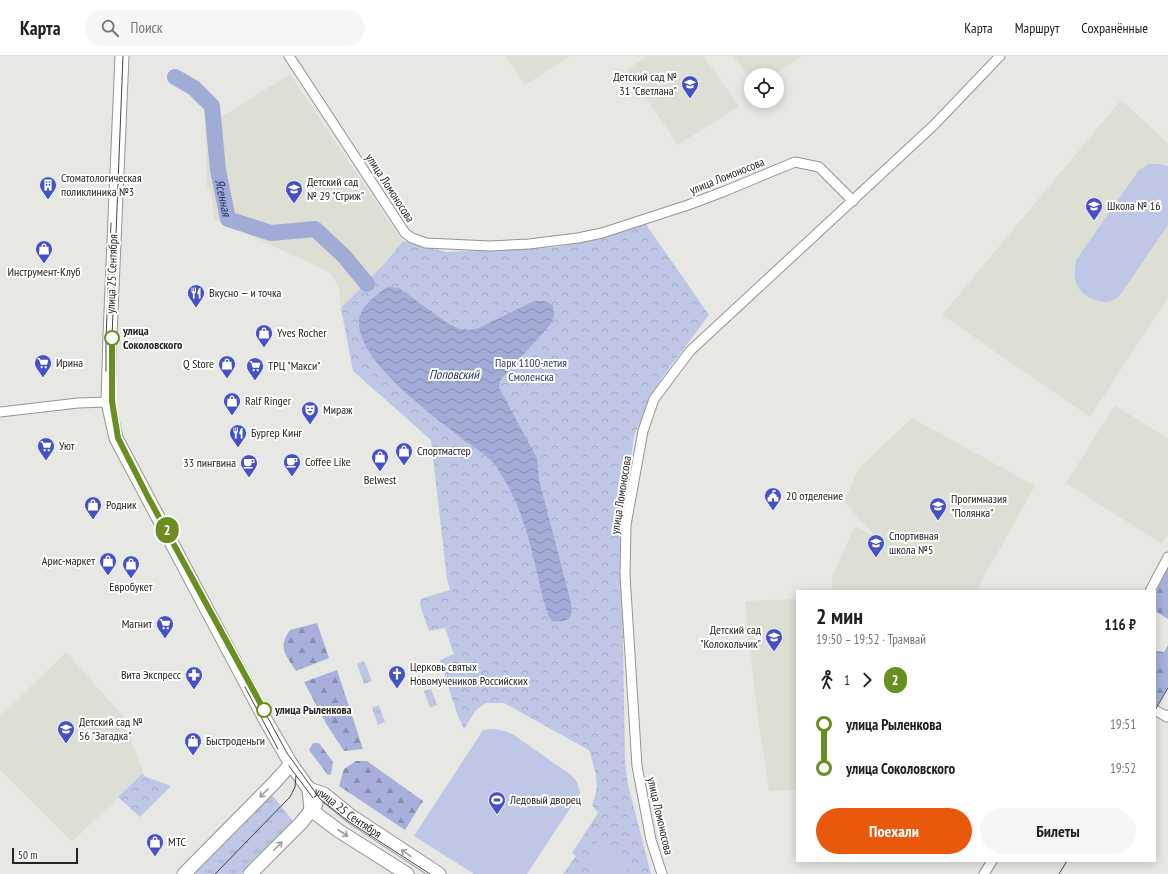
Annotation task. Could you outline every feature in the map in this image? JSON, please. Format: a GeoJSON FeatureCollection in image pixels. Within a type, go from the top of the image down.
{"type":"FeatureCollection","features":[{"type":"Feature","properties":{"kind":"main road","name":"улица 25 Сентября"},"geometry":{"type":"LineString","coordinates":[[122,56],[108,402],[116,438],[265,719],[291,764],[309,789],[324,794],[351,816],[439,874]]}},
{"type":"Feature","properties":{"kind":"main road"},"geometry":{"type":"LineString","coordinates":[[184,874],[291,764]]}},
{"type":"Feature","properties":{"kind":"main road"},"geometry":{"type":"LineString","coordinates":[[309,789],[311,810],[339,831],[407,874]]}},
{"type":"Feature","properties":{"kind":"main road"},"geometry":{"type":"LineString","coordinates":[[250,874],[300,823],[324,794]]}},
{"type":"Feature","properties":{"kind":"street","name":"улица Ломоносова"},"geometry":{"type":"LineString","coordinates":[[289,56],[406,233],[412,238],[426,243],[490,246],[529,244],[578,238],[602,233],[688,205],[795,162],[819,166],[853,201]]}},
{"type":"Feature","properties":{"kind":"street","name":"улица Ломоносова"},"geometry":{"type":"LineString","coordinates":[[662,874],[651,840],[637,770],[625,575],[626,525],[643,431],[654,399],[690,350],[934,125],[1000,56]]}},
{"type":"Feature","properties":{"kind":"street"},"geometry":{"type":"LineString","coordinates":[[0,412],[108,402]]}},
{"type":"Feature","properties":{"kind":"street"},"geometry":{"type":"LineString","coordinates":[[1151,590],[1168,557]]}},
{"type":"Feature","properties":{"kind":"street"},"geometry":{"type":"LineString","coordinates":[[1156,711],[1167,717],[1168,715]]}},
{"type":"Feature","properties":{"kind":"street"},"geometry":{"type":"LineString","coordinates":[[984,874],[991,862]]}},
{"type":"Feature","properties":{"kind":"shaded area"},"geometry":{"type":"Polygon","coordinates":[[[506,56],[570,56],[525,85],[506,56]]]}},
{"type":"Feature","properties":{"kind":"shaded area","name":"Детский сад № 31 \"Светлана\""},"geometry":{"type":"Polygon","coordinates":[[[647,56],[703,56],[739,106],[678,145],[627,70],[647,56]]]}},
{"type":"Feature","properties":{"kind":"shaded area"},"geometry":{"type":"Polygon","coordinates":[[[733,56],[803,56],[784,68],[744,68],[744,71],[733,56]]]}},
{"type":"Feature","properties":{"kind":"shaded area","name":"Детский сад № 29 \"Стриж\""},"geometry":{"type":"Polygon","coordinates":[[[290,74],[403,241],[385,263],[341,308],[339,288],[331,274],[319,267],[214,219],[211,189],[207,189],[205,123],[218,119],[290,74]]]}},
{"type":"Feature","properties":{"kind":"shaded area","name":"Школа № 16"},"geometry":{"type":"Polygon","coordinates":[[[1121,100],[1168,143],[1168,298],[1090,417],[942,315],[1121,100]]]}},
{"type":"Feature","properties":{"kind":"shaded area"},"geometry":{"type":"Polygon","coordinates":[[[1115,405],[1168,439],[1168,534],[1162,544],[1066,483],[1115,405]]]}},
{"type":"Feature","properties":{"kind":"shaded area","name":"Прогимназия \"Полянка\""},"geometry":{"type":"Polygon","coordinates":[[[912,418],[1035,486],[977,590],[832,590],[832,576],[855,526],[878,539],[844,502],[859,468],[912,418]]]}},
{"type":"Feature","properties":{"kind":"shaded area","name":"Детский сад \"Колокольчик\""},"geometry":{"type":"Polygon","coordinates":[[[796,599],[796,790],[769,791],[756,703],[745,601],[796,599]]]}},
{"type":"Feature","properties":{"kind":"shaded area","name":"Детский сад № 56 \"Загадка\""},"geometry":{"type":"Polygon","coordinates":[[[66,652],[122,715],[143,773],[72,842],[0,770],[0,717],[66,652]]]}},
{"type":"Feature","properties":{"kind":"green space"},"geometry":{"type":"Polygon","coordinates":[[[1149,164],[1168,166],[1168,225],[1123,291],[1114,300],[1104,302],[1088,297],[1083,293],[1076,282],[1076,260],[1139,170],[1149,164]]]}},
{"type":"Feature","properties":{"kind":"green space","name":"Парк 1100-летия Смоленска"},"geometry":{"type":"Polygon","coordinates":[[[645,223],[709,315],[661,379],[634,436],[622,522],[625,761],[628,785],[651,874],[563,874],[576,856],[572,853],[598,813],[592,805],[597,784],[589,750],[504,703],[486,703],[476,710],[464,729],[457,714],[440,660],[454,654],[445,628],[429,631],[420,605],[420,599],[450,590],[447,579],[431,440],[353,371],[341,308],[385,263],[403,241],[446,252],[559,247],[645,223]]]}},
{"type":"Feature","properties":{"kind":"green space"},"geometry":{"type":"Polygon","coordinates":[[[1168,559],[1168,619],[1156,612],[1155,590],[1168,559]]]}},
{"type":"Feature","properties":{"kind":"green space"},"geometry":{"type":"Polygon","coordinates":[[[317,623],[329,658],[296,671],[284,651],[286,636],[290,630],[317,623]]]}},
{"type":"Feature","properties":{"kind":"green space"},"geometry":{"type":"Polygon","coordinates":[[[1168,645],[1168,687],[1156,707],[1156,651],[1164,652],[1168,645]]]}},
{"type":"Feature","properties":{"kind":"green space"},"geometry":{"type":"Polygon","coordinates":[[[364,661],[372,681],[364,684],[357,664],[364,661]]]}},
{"type":"Feature","properties":{"kind":"green space"},"geometry":{"type":"Polygon","coordinates":[[[337,670],[363,749],[344,751],[327,725],[304,682],[337,670]]]}},
{"type":"Feature","properties":{"kind":"green space"},"geometry":{"type":"Polygon","coordinates":[[[431,689],[437,705],[430,708],[424,691],[431,689]]]}},
{"type":"Feature","properties":{"kind":"green space"},"geometry":{"type":"Polygon","coordinates":[[[379,705],[385,722],[378,725],[372,708],[379,705]]]}},
{"type":"Feature","properties":{"kind":"green space","name":"Ледовый дворец"},"geometry":{"type":"Polygon","coordinates":[[[494,729],[505,731],[514,735],[571,775],[577,782],[580,793],[527,874],[474,874],[414,836],[483,730],[494,729]]]}},
{"type":"Feature","properties":{"kind":"green space"},"geometry":{"type":"Polygon","coordinates":[[[313,743],[319,743],[333,762],[331,774],[328,775],[309,750],[313,743]]]}},
{"type":"Feature","properties":{"kind":"green space"},"geometry":{"type":"Polygon","coordinates":[[[356,761],[367,761],[423,801],[405,830],[339,786],[344,769],[356,761]]]}},
{"type":"Feature","properties":{"kind":"green space"},"geometry":{"type":"Polygon","coordinates":[[[143,773],[144,776],[171,786],[140,817],[118,797],[143,773]]]}},
{"type":"Feature","properties":{"kind":"green space"},"geometry":{"type":"Polygon","coordinates":[[[272,795],[293,821],[241,874],[194,874],[272,795]]]}},
{"type":"Feature","properties":{"kind":"green space"},"geometry":{"type":"Polygon","coordinates":[[[598,842],[632,864],[625,874],[607,874],[586,860],[598,842]]]}},
{"type":"Feature","properties":{"kind":"water","name":"Поповский"},"geometry":{"type":"Polygon","coordinates":[[[387,287],[399,288],[446,322],[459,329],[469,330],[479,328],[534,301],[546,301],[553,306],[554,316],[550,325],[501,379],[499,388],[537,458],[539,480],[572,609],[570,617],[566,620],[552,621],[548,615],[521,514],[504,479],[494,463],[417,403],[380,366],[367,348],[360,329],[361,313],[376,295],[387,287]]]}},
{"type":"Feature","properties":{"kind":"waterway","name":"Ясенная"},"geometry":{"type":"LineString","coordinates":[[175,77],[194,88],[212,106],[218,170],[228,219],[271,233],[315,229],[344,256],[367,284]]}},
{"type":"Feature","properties":{"kind":"tram line"},"geometry":{"type":"LineString","coordinates":[[123,56],[112,337],[112,401],[118,438],[148,497],[287,753],[320,799],[348,821],[430,874]]}},
{"type":"Feature","properties":{"kind":"tram line"},"geometry":{"type":"LineString","coordinates":[[106,371],[111,223]]}},
{"type":"Feature","properties":{"kind":"tram line","name":"2"},"geometry":{"type":"LineString","coordinates":[[112,338],[112,401],[118,438],[148,497],[264,710]]}},
{"type":"Feature","properties":{"kind":"tram line"},"geometry":{"type":"LineString","coordinates":[[245,687],[278,749]]}},
{"type":"Feature","properties":{"kind":"tram line"},"geometry":{"type":"LineString","coordinates":[[1156,708],[1168,688]]}},
{"type":"Feature","properties":{"kind":"tram line"},"geometry":{"type":"LineString","coordinates":[[289,766],[313,798]]}},
{"type":"Feature","properties":{"kind":"tram line"},"geometry":{"type":"LineString","coordinates":[[215,874],[290,797],[295,787],[296,776]]}},
{"type":"Feature","properties":{"kind":"tram line"},"geometry":{"type":"LineString","coordinates":[[1059,874],[1066,862]]}},
{"type":"Feature","properties":{"kind":"place","name":"Детский сад № 31 \"Светлана\""},"geometry":{"type":"Point","coordinates":[690,99]}},
{"type":"Feature","properties":{"kind":"place","name":"Стоматологическая поликлиника №3"},"geometry":{"type":"Point","coordinates":[48,200]}},
{"type":"Feature","properties":{"kind":"place","name":"Детский сад № 29 \"Стриж\""},"geometry":{"type":"Point","coordinates":[294,204]}},
{"type":"Feature","properties":{"kind":"place","name":"Школа № 16"},"geometry":{"type":"Point","coordinates":[1094,221]}},
{"type":"Feature","properties":{"kind":"place","name":"Инструмент-Клуб"},"geometry":{"type":"Point","coordinates":[44,264]}},
{"type":"Feature","properties":{"kind":"place","name":"Вкусно — и точка"},"geometry":{"type":"Point","coordinates":[196,308]}},
{"type":"Feature","properties":{"kind":"place","name":"улица Соколовского"},"geometry":{"type":"Point","coordinates":[112,338]}},
{"type":"Feature","properties":{"kind":"place","name":"Yves Rocher"},"geometry":{"type":"Point","coordinates":[264,348]}},
{"type":"Feature","properties":{"kind":"place","name":"Ирина"},"geometry":{"type":"Point","coordinates":[43,378]}},
{"type":"Feature","properties":{"kind":"place","name":"Q Store"},"geometry":{"type":"Point","coordinates":[227,379]}},
{"type":"Feature","properties":{"kind":"place","name":"ТРЦ \"Макси\""},"geometry":{"type":"Point","coordinates":[255,381]}},
{"type":"Feature","properties":{"kind":"place","name":"Ralf Ringer"},"geometry":{"type":"Point","coordinates":[232,416]}},
{"type":"Feature","properties":{"kind":"place","name":"Мираж"},"geometry":{"type":"Point","coordinates":[310,425]}},
{"type":"Feature","properties":{"kind":"place","name":"Бургер Кинг"},"geometry":{"type":"Point","coordinates":[238,448]}},
{"type":"Feature","properties":{"kind":"place","name":"Уют"},"geometry":{"type":"Point","coordinates":[46,461]}},
{"type":"Feature","properties":{"kind":"place","name":"Спортмастер"},"geometry":{"type":"Point","coordinates":[404,466]}},
{"type":"Feature","properties":{"kind":"place","name":"Belwest"},"geometry":{"type":"Point","coordinates":[380,472]}},
{"type":"Feature","properties":{"kind":"place","name":"Coffee Like"},"geometry":{"type":"Point","coordinates":[292,477]}},
{"type":"Feature","properties":{"kind":"place","name":"33 пингвина"},"geometry":{"type":"Point","coordinates":[249,478]}},
{"type":"Feature","properties":{"kind":"place","name":"20 отделение"},"geometry":{"type":"Point","coordinates":[773,511]}},
{"type":"Feature","properties":{"kind":"place","name":"Родник"},"geometry":{"type":"Point","coordinates":[93,520]}},
{"type":"Feature","properties":{"kind":"place","name":"Прогимназия \"Полянка\""},"geometry":{"type":"Point","coordinates":[938,521]}},
{"type":"Feature","properties":{"kind":"place","name":"Спортивная школа №5"},"geometry":{"type":"Point","coordinates":[876,558]}},
{"type":"Feature","properties":{"kind":"place","name":"Арис-маркет"},"geometry":{"type":"Point","coordinates":[108,576]}},
{"type":"Feature","properties":{"kind":"place","name":"Евробукет"},"geometry":{"type":"Point","coordinates":[131,579]}},
{"type":"Feature","properties":{"kind":"place","name":"Магнит"},"geometry":{"type":"Point","coordinates":[165,639]}},
{"type":"Feature","properties":{"kind":"place","name":"Детский сад \"Колокольчик\""},"geometry":{"type":"Point","coordinates":[774,652]}},
{"type":"Feature","properties":{"kind":"place","name":"Церковь святых Новомучеников Российских"},"geometry":{"type":"Point","coordinates":[397,689]}},
{"type":"Feature","properties":{"kind":"place","name":"Вита Экспресс"},"geometry":{"type":"Point","coordinates":[194,690]}},
{"type":"Feature","properties":{"kind":"place","name":"улица Рыленкова"},"geometry":{"type":"Point","coordinates":[264,710]}},
{"type":"Feature","properties":{"kind":"place","name":"Детский сад № 56 \"Загадка\""},"geometry":{"type":"Point","coordinates":[66,744]}},
{"type":"Feature","properties":{"kind":"place","name":"Быстроденьги"},"geometry":{"type":"Point","coordinates":[193,756]}},
{"type":"Feature","properties":{"kind":"place","name":"Ледовый дворец"},"geometry":{"type":"Point","coordinates":[497,815]}},
{"type":"Feature","properties":{"kind":"place","name":"МТС"},"geometry":{"type":"Point","coordinates":[155,857]}}]}
